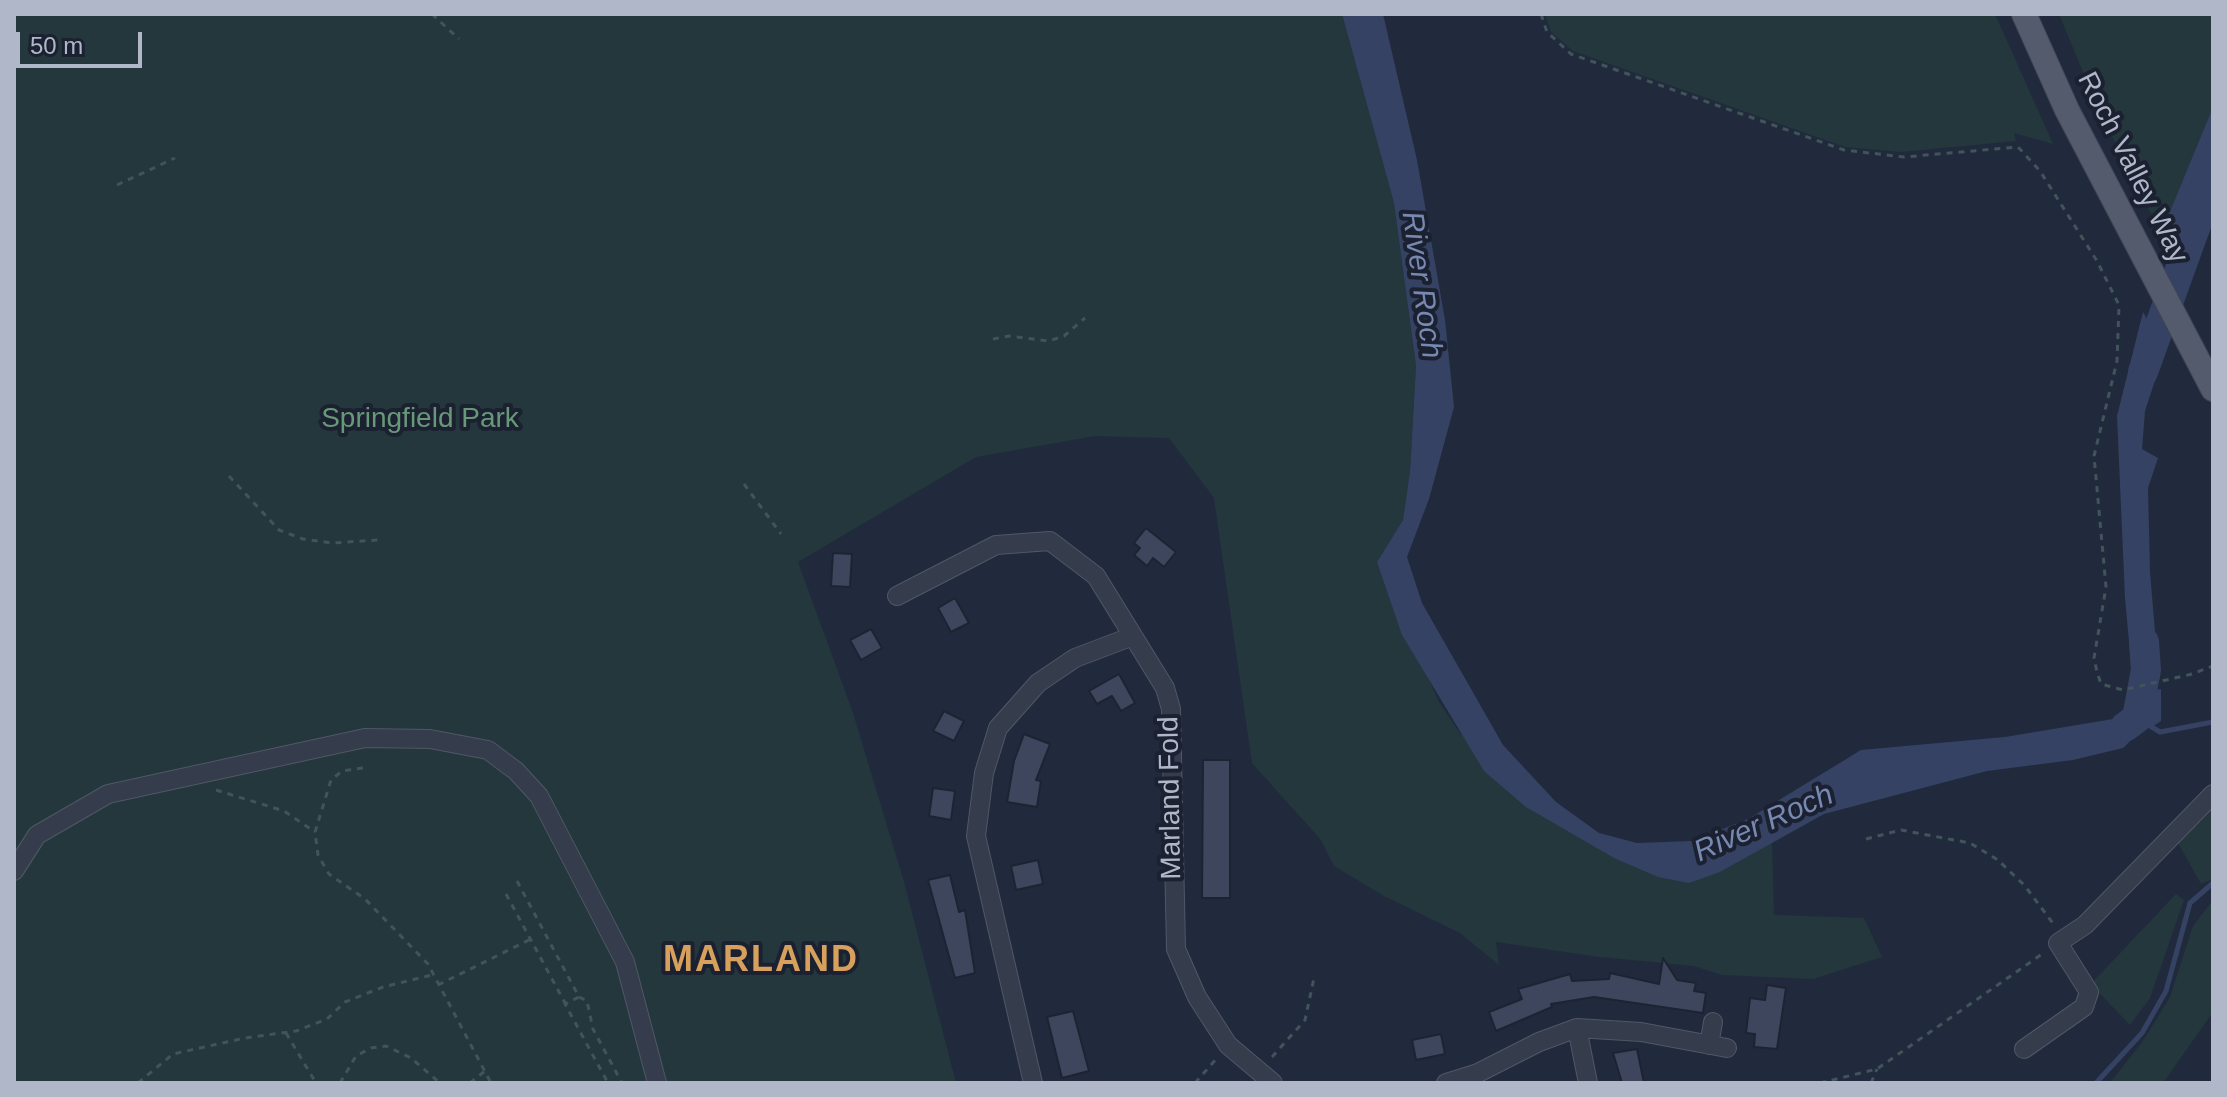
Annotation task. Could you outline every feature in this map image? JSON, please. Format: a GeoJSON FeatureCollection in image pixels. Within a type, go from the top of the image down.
{"type":"FeatureCollection","features":[{"type":"Feature","properties":{"kind":"main road","name":"Roch Valley Way"},"geometry":{"type":"LineString","coordinates":[[2024,14],[2067,110],[2213,389]]}},
{"type":"Feature","properties":{"kind":"street","name":"Marland Fold"},"geometry":{"type":"LineString","coordinates":[[897,596],[996,545],[1050,541],[1096,576],[1165,688],[1171,709],[1176,949],[1197,997],[1228,1045],[1266,1078]]}},
{"type":"Feature","properties":{"kind":"street"},"geometry":{"type":"LineString","coordinates":[[1033,1083],[976,836],[984,773],[998,728],[1038,683],[1062,664],[1133,636]]}},
{"type":"Feature","properties":{"kind":"street"},"geometry":{"type":"LineString","coordinates":[[14,871],[37,835],[108,794],[365,738],[430,739],[488,750],[516,771],[539,796],[625,962],[657,1083]]}},
{"type":"Feature","properties":{"kind":"street"},"geometry":{"type":"LineString","coordinates":[[2024,1049],[2084,1007],[2089,992],[2061,940],[2085,925],[2213,794]]}},
{"type":"Feature","properties":{"kind":"street"},"geometry":{"type":"LineString","coordinates":[[1446,1083],[1478,1073],[1539,1042],[1577,1028],[1641,1032],[1718,1046],[1713,1022]]}},
{"type":"Feature","properties":{"kind":"street"},"geometry":{"type":"LineString","coordinates":[[1577,1028],[1588,1083]]}},
{"type":"Feature","properties":{"kind":"path"},"geometry":{"type":"LineString","coordinates":[[432,14],[459,39]]}},
{"type":"Feature","properties":{"kind":"path"},"geometry":{"type":"LineString","coordinates":[[1541,14],[1547,32],[1571,54],[1844,150],[1904,157],[2018,147],[2040,171],[2097,261],[2119,305],[2117,361],[2094,456],[2106,587],[2094,658],[2101,684],[2123,690],[2168,681],[2213,666]]}},
{"type":"Feature","properties":{"kind":"path"},"geometry":{"type":"LineString","coordinates":[[117,185],[175,158]]}},
{"type":"Feature","properties":{"kind":"path"},"geometry":{"type":"LineString","coordinates":[[993,339],[1009,336],[1049,341],[1064,336],[1085,318]]}},
{"type":"Feature","properties":{"kind":"path"},"geometry":{"type":"LineString","coordinates":[[229,476],[279,530],[303,539],[332,543],[378,540]]}},
{"type":"Feature","properties":{"kind":"path"},"geometry":{"type":"LineString","coordinates":[[744,484],[781,534]]}},
{"type":"Feature","properties":{"kind":"path"},"geometry":{"type":"LineString","coordinates":[[363,768],[342,771],[331,780],[315,832],[318,855],[329,874],[365,899],[428,964],[491,1083]]}},
{"type":"Feature","properties":{"kind":"path"},"geometry":{"type":"LineString","coordinates":[[181,778],[284,811],[315,832]]}},
{"type":"Feature","properties":{"kind":"path"},"geometry":{"type":"LineString","coordinates":[[1820,1083],[1877,1069],[2061,940],[2025,886],[1998,860],[1970,843],[1901,830],[1866,839]]}},
{"type":"Feature","properties":{"kind":"path"},"geometry":{"type":"LineString","coordinates":[[517,881],[579,997],[587,1001],[593,1029],[622,1083]]}},
{"type":"Feature","properties":{"kind":"path"},"geometry":{"type":"LineString","coordinates":[[506,894],[608,1083]]}},
{"type":"Feature","properties":{"kind":"path"},"geometry":{"type":"LineString","coordinates":[[438,985],[531,939]]}},
{"type":"Feature","properties":{"kind":"path"},"geometry":{"type":"LineString","coordinates":[[138,1083],[173,1054],[245,1038],[286,1033],[327,1019],[345,1002],[383,987],[433,975]]}},
{"type":"Feature","properties":{"kind":"path"},"geometry":{"type":"LineString","coordinates":[[1266,1078],[1305,1020],[1314,978]]}},
{"type":"Feature","properties":{"kind":"path"},"geometry":{"type":"LineString","coordinates":[[565,1004],[579,997]]}},
{"type":"Feature","properties":{"kind":"path"},"geometry":{"type":"LineString","coordinates":[[286,1033],[316,1083]]}},
{"type":"Feature","properties":{"kind":"path"},"geometry":{"type":"LineString","coordinates":[[1195,1083],[1228,1045]]}},
{"type":"Feature","properties":{"kind":"path"},"geometry":{"type":"LineString","coordinates":[[340,1083],[356,1056],[371,1048],[386,1046],[411,1058],[440,1083]]}},
{"type":"Feature","properties":{"kind":"path"},"geometry":{"type":"LineString","coordinates":[[1871,1083],[1877,1069]]}},
{"type":"Feature","properties":{"kind":"path"},"geometry":{"type":"LineString","coordinates":[[470,1083],[485,1071]]}},
{"type":"Feature","properties":{"kind":"green space","name":"Springfield Park"},"geometry":{"type":"Polygon","coordinates":[[[14,14],[1342,14],[1394,203],[1416,366],[1410,471],[1403,520],[1377,562],[1439,702],[1460,733],[1614,858],[1720,872],[1772,842],[1774,915],[1864,918],[1882,957],[1813,979],[1722,975],[1694,966],[1496,942],[1499,965],[1460,933],[1384,896],[1334,866],[1321,840],[1252,763],[1214,498],[1169,438],[1095,436],[976,457],[798,562],[853,713],[904,882],[956,1083],[14,1083],[14,14]]]}},
{"type":"Feature","properties":{"kind":"green space"},"geometry":{"type":"Polygon","coordinates":[[[1545,14],[1995,14],[2053,144],[2014,133],[2016,141],[1901,152],[1845,147],[1573,51],[1551,32],[1545,14]]]}},
{"type":"Feature","properties":{"kind":"green space"},"geometry":{"type":"Polygon","coordinates":[[[2059,14],[2213,14],[2213,107],[2161,233],[2099,111],[2059,14]]]}},
{"type":"Feature","properties":{"kind":"green space"},"geometry":{"type":"Polygon","coordinates":[[[2213,804],[2213,879],[2201,884],[2177,841],[2213,804]]]}},
{"type":"Feature","properties":{"kind":"green space"},"geometry":{"type":"Polygon","coordinates":[[[2176,894],[2184,900],[2150,998],[2130,1025],[2091,984],[2176,894]]]}},
{"type":"Feature","properties":{"kind":"green space"},"geometry":{"type":"Polygon","coordinates":[[[2213,900],[2213,1012],[2163,1083],[2110,1083],[2143,1041],[2170,997],[2193,926],[2213,900]]]}},
{"type":"Feature","properties":{"kind":"water"},"geometry":{"type":"Polygon","coordinates":[[[1342,14],[1383,14],[1417,160],[1445,320],[1454,407],[1429,499],[1407,557],[1422,603],[1503,745],[1556,802],[1599,833],[1637,843],[1692,841],[1748,819],[1861,750],[2005,737],[2119,718],[2130,696],[2161,689],[2161,721],[2152,727],[2149,723],[2123,748],[2073,760],[1987,771],[1824,814],[1720,872],[1689,883],[1658,877],[1614,858],[1526,807],[1484,771],[1402,635],[1377,562],[1403,520],[1410,471],[1416,366],[1394,203],[1342,14]]]}},
{"type":"Feature","properties":{"kind":"water"},"geometry":{"type":"Polygon","coordinates":[[[2213,107],[2213,203],[2185,276],[2161,233],[2213,107]]]}},
{"type":"Feature","properties":{"kind":"water"},"geometry":{"type":"Polygon","coordinates":[[[2143,312],[2165,350],[2145,411],[2142,449],[2158,458],[2148,488],[2150,572],[2159,680],[2133,685],[2125,598],[2117,416],[2143,312]]]}},
{"type":"Feature","properties":{"kind":"building"},"geometry":{"type":"Polygon","coordinates":[[[1146,528],[1176,552],[1164,567],[1153,558],[1147,566],[1134,555],[1140,548],[1134,543],[1146,528]]]}},
{"type":"Feature","properties":{"kind":"building"},"geometry":{"type":"Polygon","coordinates":[[[833,553],[852,554],[850,587],[831,586],[833,553]]]}},
{"type":"Feature","properties":{"kind":"building"},"geometry":{"type":"Polygon","coordinates":[[[955,598],[969,623],[951,632],[938,608],[955,598]]]}},
{"type":"Feature","properties":{"kind":"building"},"geometry":{"type":"Polygon","coordinates":[[[871,629],[882,648],[861,660],[850,640],[871,629]]]}},
{"type":"Feature","properties":{"kind":"building"},"geometry":{"type":"Polygon","coordinates":[[[1119,674],[1135,703],[1121,711],[1112,696],[1097,704],[1089,691],[1119,674]]]}},
{"type":"Feature","properties":{"kind":"building"},"geometry":{"type":"Polygon","coordinates":[[[944,711],[964,721],[954,741],[933,731],[944,711]]]}},
{"type":"Feature","properties":{"kind":"building"},"geometry":{"type":"Polygon","coordinates":[[[1024,734],[1050,744],[1036,780],[1041,781],[1037,807],[1007,802],[1014,761],[1024,734]]]}},
{"type":"Feature","properties":{"kind":"building"},"geometry":{"type":"Polygon","coordinates":[[[1203,760],[1230,760],[1230,898],[1202,898],[1203,760]]]}},
{"type":"Feature","properties":{"kind":"building"},"geometry":{"type":"Polygon","coordinates":[[[933,788],[955,791],[951,820],[929,816],[933,788]]]}},
{"type":"Feature","properties":{"kind":"building"},"geometry":{"type":"Polygon","coordinates":[[[1038,860],[1043,884],[1016,890],[1011,866],[1038,860]]]}},
{"type":"Feature","properties":{"kind":"building"},"geometry":{"type":"Polygon","coordinates":[[[950,875],[959,912],[965,910],[975,973],[955,978],[928,880],[950,875]]]}},
{"type":"Feature","properties":{"kind":"building"},"geometry":{"type":"Polygon","coordinates":[[[1663,958],[1677,980],[1696,983],[1694,991],[1706,993],[1703,1013],[1594,997],[1551,1004],[1552,1007],[1496,1031],[1489,1012],[1522,999],[1518,989],[1570,974],[1572,981],[1609,979],[1610,973],[1659,984],[1663,958]]]}},
{"type":"Feature","properties":{"kind":"building"},"geometry":{"type":"Polygon","coordinates":[[[1767,985],[1786,988],[1777,1049],[1754,1047],[1755,1034],[1746,1033],[1750,998],[1765,1000],[1767,985]]]}},
{"type":"Feature","properties":{"kind":"building"},"geometry":{"type":"Polygon","coordinates":[[[1073,1011],[1089,1071],[1062,1078],[1047,1017],[1073,1011]]]}},
{"type":"Feature","properties":{"kind":"building"},"geometry":{"type":"Polygon","coordinates":[[[1441,1034],[1445,1054],[1416,1060],[1412,1040],[1441,1034]]]}},
{"type":"Feature","properties":{"kind":"building"},"geometry":{"type":"Polygon","coordinates":[[[1637,1049],[1644,1083],[1622,1083],[1613,1053],[1637,1049]]]}},
{"type":"Feature","properties":{"kind":"waterway","name":"River Roch"},"geometry":{"type":"LineString","coordinates":[[2143,372],[2213,178]]}},
{"type":"Feature","properties":{"kind":"waterway","name":"River Roch"},"geometry":{"type":"LineString","coordinates":[[2125,727],[2137,718],[2146,670],[2144,642]]}},
{"type":"Feature","properties":{"kind":"waterway"},"geometry":{"type":"LineString","coordinates":[[2142,721],[2160,732],[2213,722]]}},
{"type":"Feature","properties":{"kind":"waterway"},"geometry":{"type":"LineString","coordinates":[[2096,1083],[2142,1033],[2166,991],[2190,903],[2213,883]]}},
{"type":"Feature","properties":{"kind":"district","name":"MARLAND"},"geometry":{"type":"Point","coordinates":[761,961]}}]}
